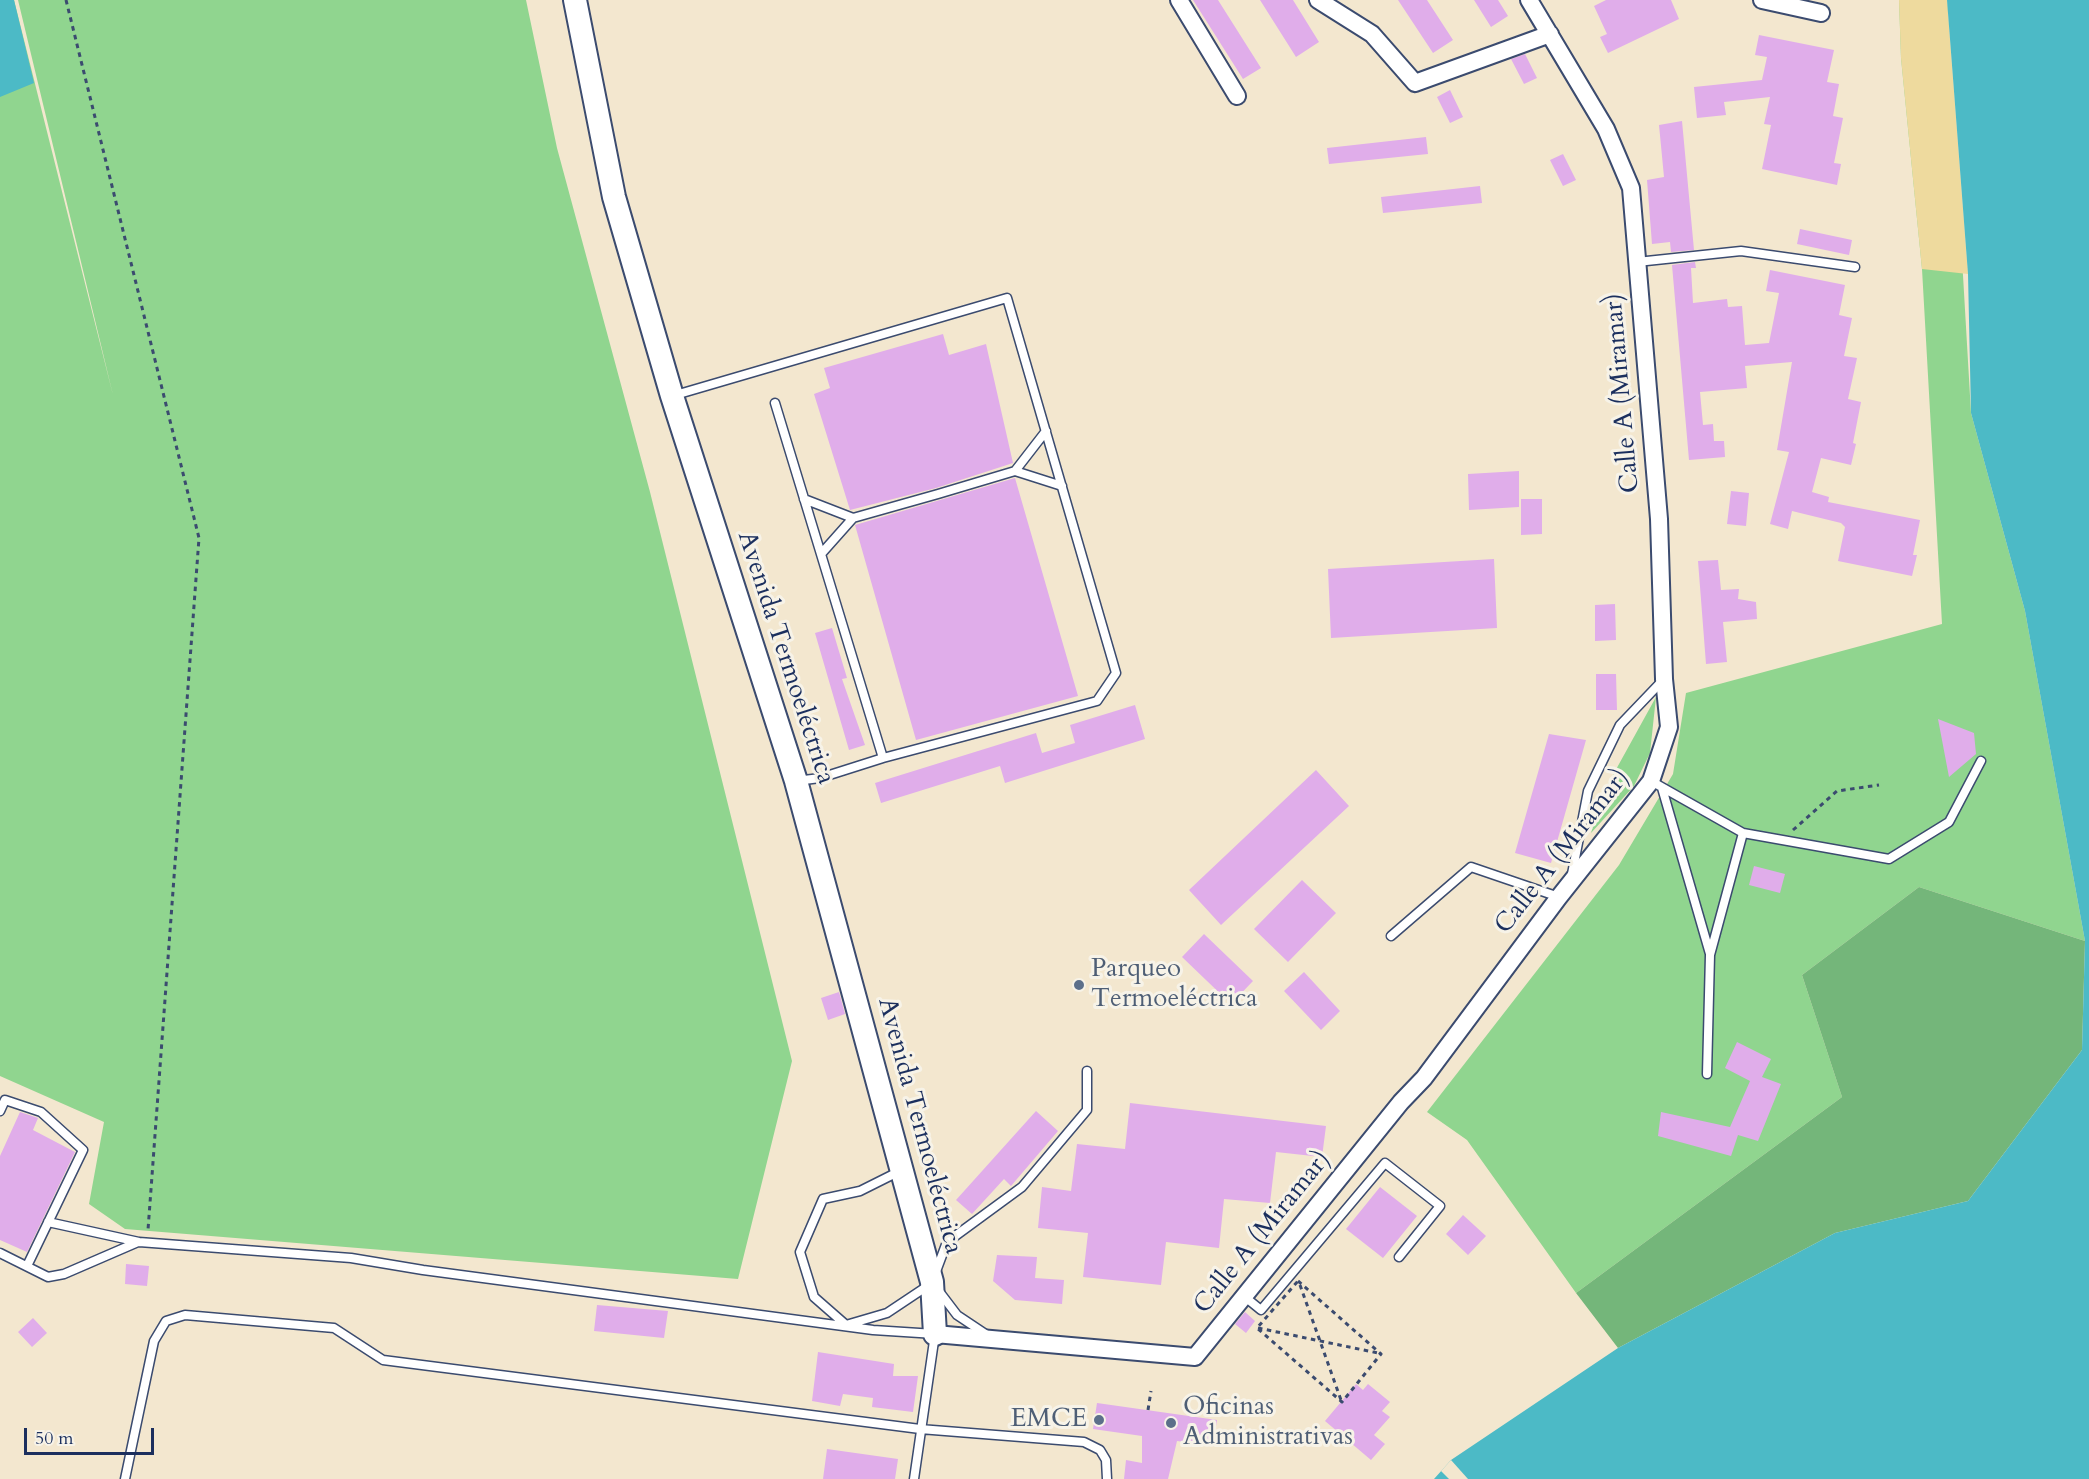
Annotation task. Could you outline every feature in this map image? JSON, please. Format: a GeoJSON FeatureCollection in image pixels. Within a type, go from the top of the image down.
{"type":"FeatureCollection","features":[{"type":"Feature","properties":{"kind":"main road","name":"Avenida Termoeléctrica"},"geometry":{"type":"LineString","coordinates":[[575,0],[614,197],[672,396],[796,782],[932,1282],[935,1334]]}},
{"type":"Feature","properties":{"kind":"street"},"geometry":{"type":"LineString","coordinates":[[1179,0],[1237,96]]}},
{"type":"Feature","properties":{"kind":"street"},"geometry":{"type":"LineString","coordinates":[[1318,0],[1372,34],[1415,83],[1550,34]]}},
{"type":"Feature","properties":{"kind":"street","name":"Calle A (Miramar)"},"geometry":{"type":"LineString","coordinates":[[935,1334],[1194,1357],[1401,1102],[1424,1078],[1559,897],[1656,785],[1669,727],[1664,679],[1659,519],[1631,188],[1606,129],[1529,0]]}},
{"type":"Feature","properties":{"kind":"street"},"geometry":{"type":"LineString","coordinates":[[1762,0],[1821,13]]}},
{"type":"Feature","properties":{"kind":"lane"},"geometry":{"type":"LineString","coordinates":[[1637,262],[1741,251],[1855,267]]}},
{"type":"Feature","properties":{"kind":"lane"},"geometry":{"type":"LineString","coordinates":[[672,396],[1007,298],[1116,674],[1097,701],[883,758],[820,778],[796,782]]}},
{"type":"Feature","properties":{"kind":"lane"},"geometry":{"type":"LineString","coordinates":[[775,403],[883,758]]}},
{"type":"Feature","properties":{"kind":"lane"},"geometry":{"type":"LineString","coordinates":[[1015,471],[1046,431]]}},
{"type":"Feature","properties":{"kind":"lane"},"geometry":{"type":"LineString","coordinates":[[821,554],[853,518],[1015,471],[1062,486]]}},
{"type":"Feature","properties":{"kind":"lane"},"geometry":{"type":"LineString","coordinates":[[804,499],[853,518]]}},
{"type":"Feature","properties":{"kind":"lane"},"geometry":{"type":"LineString","coordinates":[[1571,884],[1587,791],[1620,725],[1664,679]]}},
{"type":"Feature","properties":{"kind":"lane"},"geometry":{"type":"LineString","coordinates":[[1656,785],[1743,832],[1890,859],[1949,822],[1981,760]]}},
{"type":"Feature","properties":{"kind":"lane"},"geometry":{"type":"LineString","coordinates":[[1656,785],[1710,955]]}},
{"type":"Feature","properties":{"kind":"lane"},"geometry":{"type":"LineString","coordinates":[[1707,1074],[1710,955],[1743,832]]}},
{"type":"Feature","properties":{"kind":"lane"},"geometry":{"type":"LineString","coordinates":[[1391,936],[1471,867],[1559,897]]}},
{"type":"Feature","properties":{"kind":"lane"},"geometry":{"type":"LineString","coordinates":[[846,1325],[887,1313],[932,1282],[947,1242],[1022,1187],[1087,1110],[1088,1071]]}},
{"type":"Feature","properties":{"kind":"lane"},"geometry":{"type":"LineString","coordinates":[[0,1111],[4,1100],[41,1112],[83,1150],[27,1266]]}},
{"type":"Feature","properties":{"kind":"lane"},"geometry":{"type":"LineString","coordinates":[[1245,1297],[1261,1310],[1385,1163],[1440,1206],[1399,1257]]}},
{"type":"Feature","properties":{"kind":"lane"},"geometry":{"type":"LineString","coordinates":[[846,1325],[814,1297],[800,1251],[823,1200],[860,1191],[902,1170]]}},
{"type":"Feature","properties":{"kind":"lane"},"geometry":{"type":"LineString","coordinates":[[48,1222],[139,1242],[351,1258],[423,1270],[846,1325],[935,1334],[914,1479]]}},
{"type":"Feature","properties":{"kind":"lane"},"geometry":{"type":"LineString","coordinates":[[0,1253],[48,1276],[64,1274],[139,1242]]}},
{"type":"Feature","properties":{"kind":"lane"},"geometry":{"type":"LineString","coordinates":[[932,1282],[957,1315],[997,1341]]}},
{"type":"Feature","properties":{"kind":"lane"},"geometry":{"type":"LineString","coordinates":[[125,1479],[153,1341],[166,1321],[186,1315],[334,1328],[383,1360],[920,1430],[1084,1442],[1100,1450],[1106,1460],[1107,1479]]}},
{"type":"Feature","properties":{"kind":"path"},"geometry":{"type":"LineString","coordinates":[[66,0],[199,538],[148,1232]]}},
{"type":"Feature","properties":{"kind":"path"},"geometry":{"type":"LineString","coordinates":[[1783,840],[1837,791],[1879,785]]}},
{"type":"Feature","properties":{"kind":"path"},"geometry":{"type":"LineString","coordinates":[[1257,1328],[1298,1281]]}},
{"type":"Feature","properties":{"kind":"path"},"geometry":{"type":"LineString","coordinates":[[1298,1281],[1342,1402]]}},
{"type":"Feature","properties":{"kind":"path"},"geometry":{"type":"LineString","coordinates":[[1298,1281],[1381,1354]]}},
{"type":"Feature","properties":{"kind":"path"},"geometry":{"type":"LineString","coordinates":[[1257,1328],[1381,1354]]}},
{"type":"Feature","properties":{"kind":"path"},"geometry":{"type":"LineString","coordinates":[[1257,1328],[1342,1402]]}},
{"type":"Feature","properties":{"kind":"path"},"geometry":{"type":"LineString","coordinates":[[1342,1402],[1381,1354]]}},
{"type":"Feature","properties":{"kind":"path"},"geometry":{"type":"LineString","coordinates":[[1149,1410],[1151,1391]]}},
{"type":"Feature","properties":{"kind":"green space"},"geometry":{"type":"Polygon","coordinates":[[[0,0],[14,0],[113,395],[18,0],[526,0],[557,148],[650,492],[792,1061],[738,1279],[125,1229],[89,1204],[104,1122],[0,1076],[0,0]]]}},
{"type":"Feature","properties":{"kind":"green space"},"geometry":{"type":"Polygon","coordinates":[[[1899,0],[1947,0],[1971,413],[2025,611],[2085,941],[1919,887],[1802,975],[1842,1097],[1576,1293],[1467,1140],[1427,1112],[1619,865],[1673,774],[1686,693],[1942,624],[1922,269],[1901,58],[1899,0]]]}},
{"type":"Feature","properties":{"kind":"green space"},"geometry":{"type":"Polygon","coordinates":[[[1656,697],[1650,753],[1634,786],[1591,833],[1603,793],[1656,697]]]}},
{"type":"Feature","properties":{"kind":"green space"},"geometry":{"type":"Polygon","coordinates":[[[1919,887],[2085,941],[2082,1050],[1968,1201],[1835,1233],[1618,1348],[1576,1293],[1842,1097],[1802,975],[1919,887]]]}},
{"type":"Feature","properties":{"kind":"sand"},"geometry":{"type":"Polygon","coordinates":[[[1899,0],[1947,0],[1968,274],[1922,269],[1901,58],[1899,0]]]}},
{"type":"Feature","properties":{"kind":"water"},"geometry":{"type":"Polygon","coordinates":[[[0,0],[14,0],[34,83],[0,97],[0,0]]]}},
{"type":"Feature","properties":{"kind":"water"},"geometry":{"type":"Polygon","coordinates":[[[1947,0],[2089,0],[2089,1479],[1434,1479],[1451,1460],[1618,1348],[1835,1233],[1968,1201],[2082,1050],[2085,941],[2025,611],[1971,413],[1968,274],[1947,0]]]}},
{"type":"Feature","properties":{"kind":"pier"},"geometry":{"type":"Polygon","coordinates":[[[1451,1460],[1468,1479],[1449,1479],[1441,1471],[1451,1460]]]}},
{"type":"Feature","properties":{"kind":"building"},"geometry":{"type":"Polygon","coordinates":[[[1193,0],[1218,0],[1261,68],[1243,79],[1193,0]]]}},
{"type":"Feature","properties":{"kind":"building"},"geometry":{"type":"Polygon","coordinates":[[[1260,0],[1293,0],[1319,42],[1296,57],[1260,0]]]}},
{"type":"Feature","properties":{"kind":"building"},"geometry":{"type":"Polygon","coordinates":[[[1398,0],[1427,0],[1453,40],[1433,53],[1398,0]]]}},
{"type":"Feature","properties":{"kind":"building"},"geometry":{"type":"Polygon","coordinates":[[[1474,0],[1498,0],[1508,16],[1491,27],[1474,0]]]}},
{"type":"Feature","properties":{"kind":"building"},"geometry":{"type":"Polygon","coordinates":[[[1606,0],[1671,0],[1679,19],[1608,53],[1600,37],[1607,34],[1594,6],[1606,0]]]}},
{"type":"Feature","properties":{"kind":"building"},"geometry":{"type":"Polygon","coordinates":[[[1759,35],[1834,50],[1827,82],[1839,84],[1833,116],[1843,118],[1834,163],[1841,164],[1837,185],[1762,169],[1771,125],[1764,124],[1770,97],[1724,102],[1726,115],[1697,118],[1694,87],[1762,80],[1767,57],[1755,55],[1759,35]]]}},
{"type":"Feature","properties":{"kind":"building"},"geometry":{"type":"Polygon","coordinates":[[[1525,54],[1537,78],[1524,84],[1511,59],[1525,54]]]}},
{"type":"Feature","properties":{"kind":"building"},"geometry":{"type":"Polygon","coordinates":[[[1450,90],[1463,117],[1450,123],[1437,97],[1450,90]]]}},
{"type":"Feature","properties":{"kind":"building"},"geometry":{"type":"Polygon","coordinates":[[[1682,121],[1694,250],[1671,252],[1670,242],[1652,244],[1647,180],[1664,177],[1659,125],[1682,121]]]}},
{"type":"Feature","properties":{"kind":"building"},"geometry":{"type":"Polygon","coordinates":[[[1426,137],[1428,154],[1329,164],[1327,148],[1426,137]]]}},
{"type":"Feature","properties":{"kind":"building"},"geometry":{"type":"Polygon","coordinates":[[[1563,154],[1576,180],[1563,186],[1550,160],[1563,154]]]}},
{"type":"Feature","properties":{"kind":"building"},"geometry":{"type":"Polygon","coordinates":[[[1480,186],[1482,203],[1383,213],[1381,197],[1480,186]]]}},
{"type":"Feature","properties":{"kind":"building"},"geometry":{"type":"Polygon","coordinates":[[[1800,229],[1852,240],[1849,255],[1797,244],[1800,229]]]}},
{"type":"Feature","properties":{"kind":"building"},"geometry":{"type":"Polygon","coordinates":[[[1695,262],[1696,268],[1691,268],[1693,303],[1727,299],[1728,307],[1742,306],[1745,345],[1769,343],[1779,293],[1766,291],[1770,270],[1845,285],[1839,315],[1852,318],[1844,356],[1857,358],[1848,399],[1861,402],[1853,443],[1856,444],[1851,465],[1821,458],[1812,492],[1829,497],[1828,502],[1920,520],[1913,555],[1917,555],[1912,576],[1838,561],[1845,527],[1841,523],[1792,511],[1788,529],[1770,524],[1789,452],[1777,450],[1792,362],[1745,366],[1747,388],[1700,392],[1703,425],[1713,424],[1714,441],[1724,441],[1725,457],[1689,460],[1672,265],[1695,262]]]}},
{"type":"Feature","properties":{"kind":"building"},"geometry":{"type":"Polygon","coordinates":[[[943,334],[949,355],[986,344],[1013,463],[936,488],[850,510],[814,394],[830,388],[824,368],[943,334]]]}},
{"type":"Feature","properties":{"kind":"building"},"geometry":{"type":"Polygon","coordinates":[[[1519,471],[1519,507],[1469,510],[1468,474],[1519,471]]]}},
{"type":"Feature","properties":{"kind":"building"},"geometry":{"type":"Polygon","coordinates":[[[1015,478],[1078,696],[916,740],[855,525],[1015,478]]]}},
{"type":"Feature","properties":{"kind":"building"},"geometry":{"type":"Polygon","coordinates":[[[1731,491],[1749,493],[1746,526],[1727,524],[1731,491]]]}},
{"type":"Feature","properties":{"kind":"building"},"geometry":{"type":"Polygon","coordinates":[[[1521,499],[1542,499],[1542,534],[1521,535],[1521,499]]]}},
{"type":"Feature","properties":{"kind":"building"},"geometry":{"type":"Polygon","coordinates":[[[1494,559],[1497,628],[1331,638],[1328,569],[1494,559]]]}},
{"type":"Feature","properties":{"kind":"building"},"geometry":{"type":"Polygon","coordinates":[[[1718,560],[1721,590],[1739,589],[1738,599],[1756,602],[1757,619],[1723,622],[1727,662],[1706,664],[1698,561],[1718,560]]]}},
{"type":"Feature","properties":{"kind":"building"},"geometry":{"type":"Polygon","coordinates":[[[1615,604],[1616,640],[1595,641],[1595,605],[1615,604]]]}},
{"type":"Feature","properties":{"kind":"building"},"geometry":{"type":"Polygon","coordinates":[[[832,628],[847,678],[842,679],[865,745],[849,750],[815,633],[832,628]]]}},
{"type":"Feature","properties":{"kind":"building"},"geometry":{"type":"Polygon","coordinates":[[[1596,674],[1616,674],[1617,710],[1596,710],[1596,674]]]}},
{"type":"Feature","properties":{"kind":"building"},"geometry":{"type":"Polygon","coordinates":[[[1135,705],[1145,739],[1005,783],[1000,766],[881,803],[875,783],[1036,733],[1042,753],[1075,743],[1070,725],[1135,705]]]}},
{"type":"Feature","properties":{"kind":"building"},"geometry":{"type":"Polygon","coordinates":[[[1938,719],[1974,733],[1976,754],[1949,777],[1938,719]]]}},
{"type":"Feature","properties":{"kind":"building"},"geometry":{"type":"Polygon","coordinates":[[[1549,734],[1586,740],[1551,863],[1515,853],[1549,734]]]}},
{"type":"Feature","properties":{"kind":"building"},"geometry":{"type":"Polygon","coordinates":[[[1316,770],[1349,806],[1221,925],[1189,890],[1316,770]]]}},
{"type":"Feature","properties":{"kind":"building"},"geometry":{"type":"Polygon","coordinates":[[[1754,866],[1785,874],[1780,893],[1749,885],[1754,866]]]}},
{"type":"Feature","properties":{"kind":"building"},"geometry":{"type":"Polygon","coordinates":[[[1302,880],[1336,913],[1288,962],[1254,929],[1302,880]]]}},
{"type":"Feature","properties":{"kind":"building"},"geometry":{"type":"Polygon","coordinates":[[[1204,934],[1253,981],[1231,1004],[1182,957],[1204,934]]]}},
{"type":"Feature","properties":{"kind":"building"},"geometry":{"type":"Polygon","coordinates":[[[1304,972],[1340,1011],[1321,1030],[1284,991],[1304,972]]]}},
{"type":"Feature","properties":{"kind":"building"},"geometry":{"type":"Polygon","coordinates":[[[839,992],[845,1014],[828,1020],[821,998],[839,992]]]}},
{"type":"Feature","properties":{"kind":"building"},"geometry":{"type":"Polygon","coordinates":[[[1737,1042],[1771,1059],[1762,1077],[1781,1084],[1758,1141],[1738,1135],[1731,1156],[1658,1136],[1661,1112],[1730,1127],[1750,1081],[1725,1068],[1737,1042]]]}},
{"type":"Feature","properties":{"kind":"building"},"geometry":{"type":"Polygon","coordinates":[[[1130,1103],[1326,1126],[1322,1157],[1276,1152],[1270,1203],[1224,1199],[1219,1248],[1166,1242],[1161,1285],[1083,1277],[1088,1233],[1038,1228],[1042,1187],[1071,1191],[1077,1144],[1125,1149],[1130,1103]]]}},
{"type":"Feature","properties":{"kind":"building"},"geometry":{"type":"Polygon","coordinates":[[[1036,1111],[1058,1131],[1011,1186],[1004,1179],[972,1214],[956,1200],[1036,1111]]]}},
{"type":"Feature","properties":{"kind":"building"},"geometry":{"type":"Polygon","coordinates":[[[20,1112],[38,1118],[33,1130],[75,1152],[27,1252],[0,1240],[0,1156],[20,1112]]]}},
{"type":"Feature","properties":{"kind":"building"},"geometry":{"type":"Polygon","coordinates":[[[1380,1187],[1417,1216],[1383,1258],[1346,1229],[1380,1187]]]}},
{"type":"Feature","properties":{"kind":"building"},"geometry":{"type":"Polygon","coordinates":[[[1463,1215],[1486,1236],[1468,1255],[1446,1234],[1463,1215]]]}},
{"type":"Feature","properties":{"kind":"building"},"geometry":{"type":"Polygon","coordinates":[[[997,1255],[1037,1257],[1035,1278],[1064,1280],[1062,1304],[1015,1300],[993,1281],[997,1255]]]}},
{"type":"Feature","properties":{"kind":"building"},"geometry":{"type":"Polygon","coordinates":[[[126,1264],[149,1266],[147,1286],[125,1284],[126,1264]]]}},
{"type":"Feature","properties":{"kind":"building"},"geometry":{"type":"Polygon","coordinates":[[[597,1305],[668,1311],[664,1338],[594,1331],[597,1305]]]}},
{"type":"Feature","properties":{"kind":"building"},"geometry":{"type":"Polygon","coordinates":[[[1245,1312],[1255,1321],[1246,1333],[1235,1324],[1245,1312]]]}},
{"type":"Feature","properties":{"kind":"building"},"geometry":{"type":"Polygon","coordinates":[[[33,1318],[47,1333],[32,1347],[18,1332],[33,1318]]]}},
{"type":"Feature","properties":{"kind":"building"},"geometry":{"type":"Polygon","coordinates":[[[818,1352],[894,1364],[893,1376],[918,1376],[913,1412],[872,1407],[873,1398],[843,1394],[840,1406],[812,1401],[818,1352]]]}},
{"type":"Feature","properties":{"kind":"building"},"geometry":{"type":"Polygon","coordinates":[[[1356,1384],[1363,1390],[1368,1384],[1390,1402],[1382,1411],[1390,1417],[1374,1435],[1385,1444],[1371,1460],[1325,1421],[1356,1384]]]}},
{"type":"Feature","properties":{"kind":"building"},"geometry":{"type":"Polygon","coordinates":[[[1097,1403],[1217,1420],[1213,1446],[1177,1441],[1168,1479],[1124,1479],[1126,1460],[1142,1463],[1142,1436],[1093,1429],[1097,1403]]]}},
{"type":"Feature","properties":{"kind":"building"},"geometry":{"type":"Polygon","coordinates":[[[827,1449],[898,1459],[895,1479],[823,1479],[827,1449]]]}},
{"type":"Feature","properties":{"kind":"place","name":"Parqueo Termoeléctrica"},"geometry":{"type":"Point","coordinates":[1079,985]}},
{"type":"Feature","properties":{"kind":"place","name":"EMCE"},"geometry":{"type":"Point","coordinates":[1099,1420]}},
{"type":"Feature","properties":{"kind":"place","name":"Oficinas Administrativas"},"geometry":{"type":"Point","coordinates":[1171,1423]}}]}
